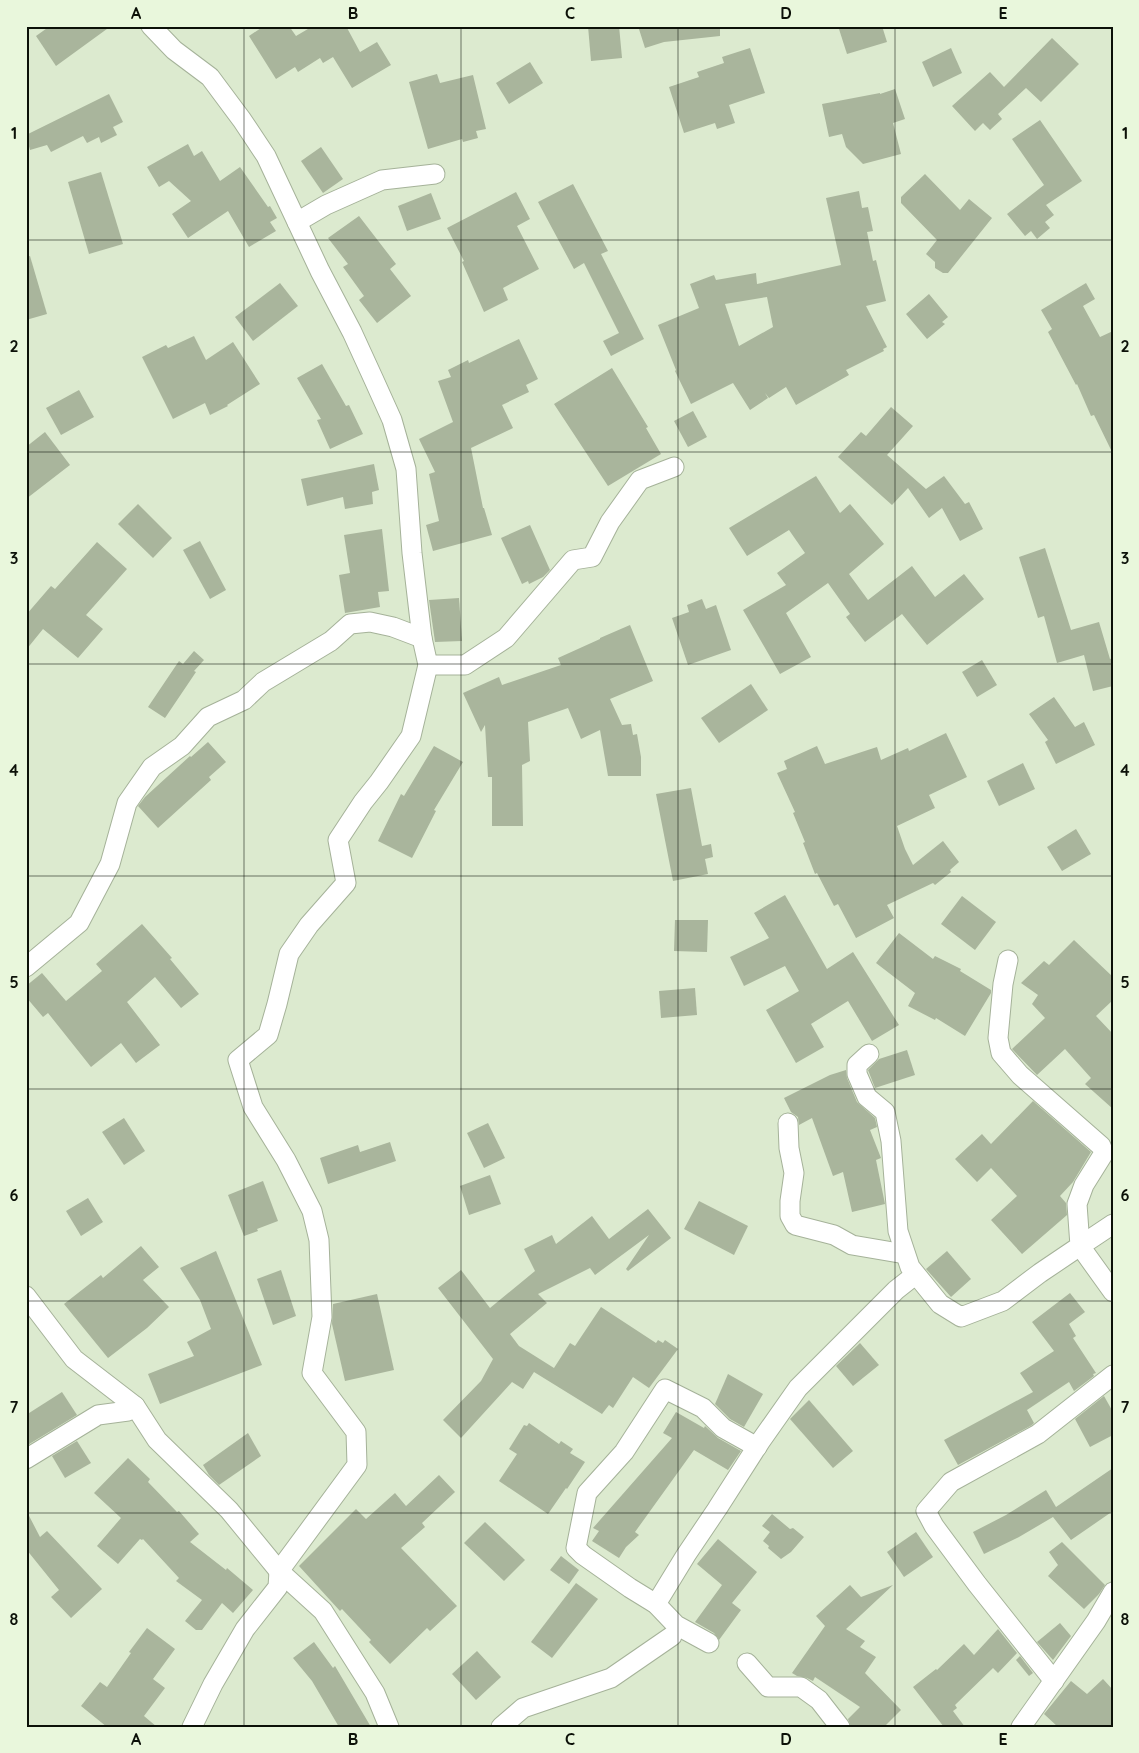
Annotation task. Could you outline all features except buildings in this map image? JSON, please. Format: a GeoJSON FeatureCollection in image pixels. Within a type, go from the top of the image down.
{"type":"FeatureCollection","features":[{"type":"Feature","properties":{"kind":"street"},"geometry":{"type":"LineString","coordinates":[[151,26],[174,50],[210,78],[266,156],[392,420],[406,469],[412,553],[422,638],[428,665],[410,736],[338,840],[346,883],[309,925],[289,954],[268,1035],[238,1060],[253,1107],[286,1160],[312,1211],[319,1240],[322,1317],[312,1373],[356,1432],[356,1465],[279,1571],[278,1587],[245,1629],[213,1684],[192,1727]]}},
{"type":"Feature","properties":{"kind":"street"},"geometry":{"type":"LineString","coordinates":[[297,222],[326,205],[382,180],[435,174]]}},
{"type":"Feature","properties":{"kind":"street"},"geometry":{"type":"LineString","coordinates":[[428,665],[465,665],[506,638],[573,560],[592,556],[610,522],[640,480],[674,466]]}},
{"type":"Feature","properties":{"kind":"street"},"geometry":{"type":"LineString","coordinates":[[26,967],[79,923],[110,864],[127,803],[152,768],[182,746],[208,717],[244,700],[263,682],[331,641],[350,624],[370,622],[393,627],[422,638]]}},
{"type":"Feature","properties":{"kind":"street"},"geometry":{"type":"LineString","coordinates":[[1008,960],[1003,984],[998,1038],[1001,1053],[1020,1075],[1101,1146],[1104,1153],[1084,1185],[1077,1204],[1080,1246],[1113,1292]]}},
{"type":"Feature","properties":{"kind":"street"},"geometry":{"type":"LineString","coordinates":[[869,1054],[857,1065],[856,1074],[867,1097],[885,1112],[891,1141],[898,1231],[910,1267],[940,1304],[962,1317],[1003,1300],[1113,1224]]}},
{"type":"Feature","properties":{"kind":"street"},"geometry":{"type":"LineString","coordinates":[[788,1122],[789,1148],[794,1173],[790,1216],[794,1225],[834,1236],[852,1245],[905,1254]]}},
{"type":"Feature","properties":{"kind":"street"},"geometry":{"type":"LineString","coordinates":[[656,1604],[756,1447],[798,1388],[896,1290],[916,1275]]}},
{"type":"Feature","properties":{"kind":"street"},"geometry":{"type":"LineString","coordinates":[[26,1296],[74,1359],[136,1406],[157,1440],[229,1510],[279,1571],[323,1611],[375,1693],[389,1727]]}},
{"type":"Feature","properties":{"kind":"street"},"geometry":{"type":"LineString","coordinates":[[1054,1681],[977,1584],[934,1526],[926,1510],[951,1482],[1038,1434],[1113,1375]]}},
{"type":"Feature","properties":{"kind":"street"},"geometry":{"type":"LineString","coordinates":[[709,1643],[676,1625],[656,1604],[630,1588],[576,1548],[587,1493],[624,1452],[665,1389],[703,1408],[723,1428],[756,1447]]}},
{"type":"Feature","properties":{"kind":"street"},"geometry":{"type":"LineString","coordinates":[[26,1459],[98,1415],[128,1411],[136,1406]]}},
{"type":"Feature","properties":{"kind":"street"},"geometry":{"type":"LineString","coordinates":[[1021,1727],[1096,1621],[1113,1592]]}},
{"type":"Feature","properties":{"kind":"street"},"geometry":{"type":"LineString","coordinates":[[501,1727],[523,1708],[610,1678],[672,1636]]}},
{"type":"Feature","properties":{"kind":"street"},"geometry":{"type":"LineString","coordinates":[[746,1664],[768,1687],[801,1688],[819,1700],[840,1727]]}}]}
